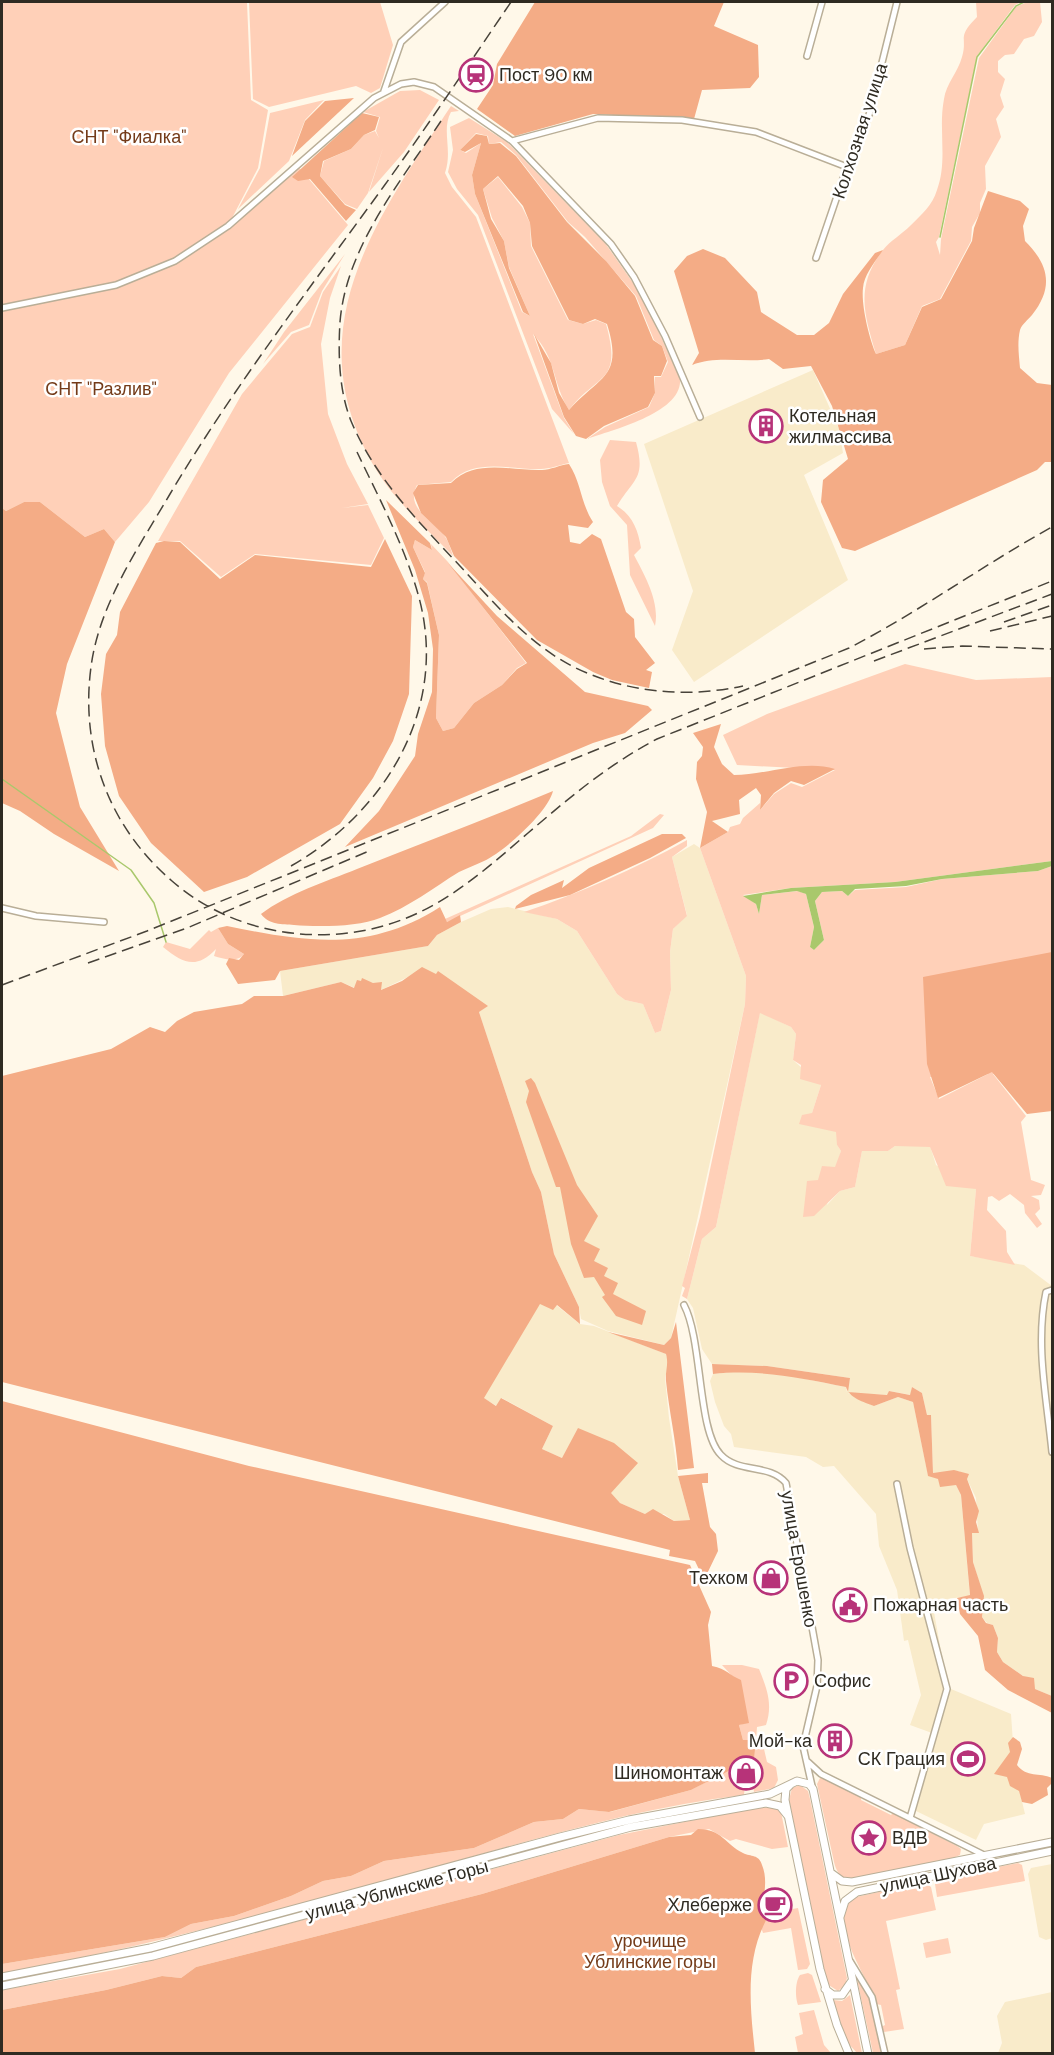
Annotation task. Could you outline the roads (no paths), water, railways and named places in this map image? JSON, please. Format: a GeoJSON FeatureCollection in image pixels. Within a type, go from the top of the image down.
{"type":"FeatureCollection","features":[{"type":"Feature","properties":{"kind":"main road"},"geometry":{"type":"LineString","coordinates":[[813,1789],[809,1784],[794,1783],[785,1794],[825,1989],[849,2054]]}},
{"type":"Feature","properties":{"kind":"main road","name":"улица Ублинские Горы"},"geometry":{"type":"LineString","coordinates":[[2,1977],[150,1948],[560,1837],[652,1815],[770,1794],[794,1783]]}},
{"type":"Feature","properties":{"kind":"main road","name":"улица Ерошенко"},"geometry":{"type":"LineString","coordinates":[[813,1789],[868,2054]]}},
{"type":"Feature","properties":{"kind":"main road","name":"улица Ублинские Горы"},"geometry":{"type":"LineString","coordinates":[[2,1986],[153,1956],[631,1827],[766,1803],[780,1806],[788,1816]]}},
{"type":"Feature","properties":{"kind":"main road","name":"улица Шухова"},"geometry":{"type":"LineString","coordinates":[[830,1871],[842,1881],[852,1882],[1053,1842]]}},
{"type":"Feature","properties":{"kind":"main road","name":"улица Шухова"},"geometry":{"type":"LineString","coordinates":[[839,1919],[845,1901],[857,1892],[1053,1851]]}},
{"type":"Feature","properties":{"kind":"main road"},"geometry":{"type":"LineString","coordinates":[[825,1989],[833,1995],[842,1995],[847,1991],[851,1979]]}},
{"type":"Feature","properties":{"kind":"street"},"geometry":{"type":"LineString","coordinates":[[384,92],[401,42],[446,2]]}},
{"type":"Feature","properties":{"kind":"street"},"geometry":{"type":"LineString","coordinates":[[807,56],[822,2]]}},
{"type":"Feature","properties":{"kind":"street","name":"Колхозная улица"},"geometry":{"type":"LineString","coordinates":[[816,258],[847,167],[869,115],[897,2]]}},
{"type":"Feature","properties":{"kind":"street"},"geometry":{"type":"LineString","coordinates":[[2,308],[116,285],[175,261],[228,226],[296,164],[384,92],[414,82],[434,87],[512,141],[611,244],[634,277],[665,336],[700,417]]}},
{"type":"Feature","properties":{"kind":"street"},"geometry":{"type":"LineString","coordinates":[[512,141],[598,118],[682,120],[756,132],[847,167]]}},
{"type":"Feature","properties":{"kind":"street"},"geometry":{"type":"LineString","coordinates":[[2,908],[36,916],[104,922]]}},
{"type":"Feature","properties":{"kind":"street"},"geometry":{"type":"LineString","coordinates":[[1053,1290],[1046,1292],[1042,1322],[1045,1397],[1053,1452]]}},
{"type":"Feature","properties":{"kind":"street","name":"улица Ерошенко"},"geometry":{"type":"LineString","coordinates":[[684,1305],[693,1332],[710,1436],[718,1452],[736,1465],[768,1470],[780,1476],[786,1483],[818,1660],[817,1686],[803,1746],[813,1789]]}},
{"type":"Feature","properties":{"kind":"street"},"geometry":{"type":"LineString","coordinates":[[897,1484],[910,1548],[947,1689],[910,1818]]}},
{"type":"Feature","properties":{"kind":"street"},"geometry":{"type":"LineString","coordinates":[[806,1759],[813,1769],[821,1774],[986,1856]]}},
{"type":"Feature","properties":{"kind":"street"},"geometry":{"type":"LineString","coordinates":[[794,1783],[821,1774]]}},
{"type":"Feature","properties":{"kind":"street"},"geometry":{"type":"LineString","coordinates":[[813,1789],[815,1779],[821,1774]]}},
{"type":"Feature","properties":{"kind":"street","name":"улица Ерошенко"},"geometry":{"type":"LineString","coordinates":[[846,1955],[872,1997],[885,2054]]}},
{"type":"Feature","properties":{"kind":"waterway"},"geometry":{"type":"LineString","coordinates":[[940,237],[977,57],[1016,6],[1024,2]]}},
{"type":"Feature","properties":{"kind":"waterway"},"geometry":{"type":"LineString","coordinates":[[2,779],[131,870],[154,903],[166,942]]}},
{"type":"Feature","properties":{"kind":"railway"},"geometry":{"type":"LineString","coordinates":[[511,2],[384,186],[220,414],[146,535],[111,599],[95,644],[91,667],[90,727],[95,757],[116,811],[131,836],[150,860],[197,900],[253,925],[283,932],[313,935],[375,928],[404,919],[454,892],[485,870],[590,782],[622,759],[657,739],[1052,581]]}},
{"type":"Feature","properties":{"kind":"railway"},"geometry":{"type":"LineString","coordinates":[[441,121],[378,216],[364,241],[344,294],[340,322],[340,372],[347,409],[361,442],[385,480],[429,532],[503,612],[550,653],[587,673],[645,689],[664,692],[704,692],[743,686]]}},
{"type":"Feature","properties":{"kind":"railway"},"geometry":{"type":"LineString","coordinates":[[291,866],[325,843],[356,816],[382,785],[402,751],[417,715],[425,676],[426,636],[418,594],[398,540],[357,452]]}},
{"type":"Feature","properties":{"kind":"railway"},"geometry":{"type":"LineString","coordinates":[[2,985],[147,931],[849,648],[1052,527]]}},
{"type":"Feature","properties":{"kind":"railway"},"geometry":{"type":"LineString","coordinates":[[874,661],[1052,594]]}},
{"type":"Feature","properties":{"kind":"railway"},"geometry":{"type":"LineString","coordinates":[[1004,622],[1052,605]]}},
{"type":"Feature","properties":{"kind":"railway"},"geometry":{"type":"LineString","coordinates":[[990,631],[1052,616]]}},
{"type":"Feature","properties":{"kind":"railway"},"geometry":{"type":"LineString","coordinates":[[924,649],[962,646],[1052,649]]}},
{"type":"Feature","properties":{"kind":"railway"},"geometry":{"type":"LineString","coordinates":[[88,963],[187,928],[369,851]]}},
{"type":"Feature","properties":{"kind":"place","name":"Пост 90 км"},"geometry":{"type":"Point","coordinates":[476,75]}},
{"type":"Feature","properties":{"kind":"place","name":"Котельная жилмассива"},"geometry":{"type":"Point","coordinates":[766,426]}},
{"type":"Feature","properties":{"kind":"place","name":"Техком"},"geometry":{"type":"Point","coordinates":[771,1578]}},
{"type":"Feature","properties":{"kind":"place","name":"Пожарная часть"},"geometry":{"type":"Point","coordinates":[850,1605]}},
{"type":"Feature","properties":{"kind":"place","name":"Софис"},"geometry":{"type":"Point","coordinates":[791,1681]}},
{"type":"Feature","properties":{"kind":"place","name":"Мой-ка"},"geometry":{"type":"Point","coordinates":[835,1741]}},
{"type":"Feature","properties":{"kind":"place","name":"СК Грация"},"geometry":{"type":"Point","coordinates":[968,1759]}},
{"type":"Feature","properties":{"kind":"place","name":"Шиномонтаж"},"geometry":{"type":"Point","coordinates":[746,1773]}},
{"type":"Feature","properties":{"kind":"place","name":"ВДВ"},"geometry":{"type":"Point","coordinates":[869,1838]}},
{"type":"Feature","properties":{"kind":"place","name":"Хлеберже"},"geometry":{"type":"Point","coordinates":[775,1905]}},
{"type":"Feature","properties":{"kind":"park label","name":"СНТ \"Фиалка\""},"geometry":{"type":"Point","coordinates":[129,137]}},
{"type":"Feature","properties":{"kind":"park label","name":"СНТ \"Разлив\""},"geometry":{"type":"Point","coordinates":[101,389]}},
{"type":"Feature","properties":{"kind":"park label","name":"урочище Ублинские горы"},"geometry":{"type":"Point","coordinates":[650,1951]}}]}
